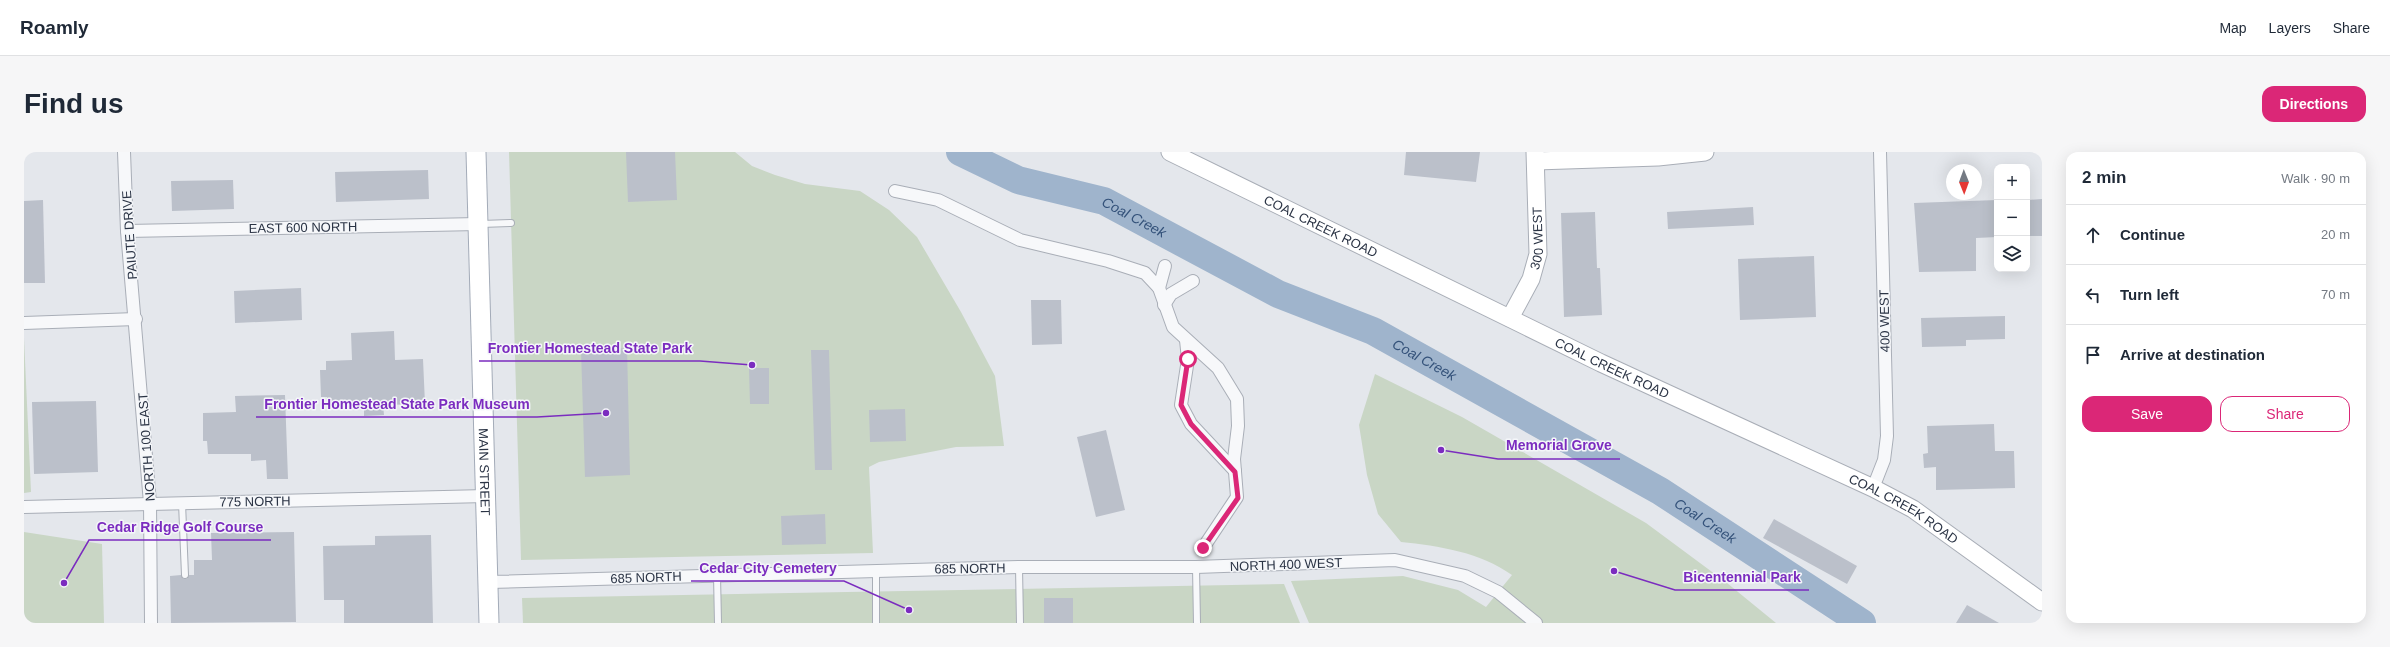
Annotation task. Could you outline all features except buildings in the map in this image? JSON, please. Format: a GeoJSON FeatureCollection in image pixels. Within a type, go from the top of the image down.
{"type":"FeatureCollection","features":[{"type":"Feature","properties":{"kind":"main road","name":"MAIN STREET"},"geometry":{"type":"LineString","coordinates":[[476,152],[489,623]]}},
{"type":"Feature","properties":{"kind":"main road","name":"COAL CREEK ROAD"},"geometry":{"type":"LineString","coordinates":[[1170,152],[1186,156],[1601,363],[1873,488],[1913,509],[2042,602]]}},
{"type":"Feature","properties":{"kind":"main road"},"geometry":{"type":"LineString","coordinates":[[1535,157],[1658,157],[1705,152]]}},
{"type":"Feature","properties":{"kind":"main road","name":"300 WEST"},"geometry":{"type":"LineString","coordinates":[[1510,318],[1531,279],[1538,254],[1535,157]]}},
{"type":"Feature","properties":{"kind":"street","name":"PAIUTE DRIVE"},"geometry":{"type":"LineString","coordinates":[[124,152],[127,231],[136,319]]}},
{"type":"Feature","properties":{"kind":"street","name":"400 WEST"},"geometry":{"type":"LineString","coordinates":[[1873,488],[1884,460],[1887,436],[1880,152]]}},
{"type":"Feature","properties":{"kind":"street"},"geometry":{"type":"LineString","coordinates":[[896,191],[938,200],[1020,240],[1108,261],[1145,273],[1159,288],[1173,327],[1218,368],[1237,399],[1238,426],[1234,459],[1238,498],[1203,548]]}},
{"type":"Feature","properties":{"kind":"street","name":"EAST 600 NORTH"},"geometry":{"type":"LineString","coordinates":[[127,231],[478,224]]}},
{"type":"Feature","properties":{"kind":"street"},"geometry":{"type":"LineString","coordinates":[[1159,288],[1165,266]]}},
{"type":"Feature","properties":{"kind":"street"},"geometry":{"type":"LineString","coordinates":[[1164,305],[1171,294],[1193,281]]}},
{"type":"Feature","properties":{"kind":"street"},"geometry":{"type":"LineString","coordinates":[[24,323],[136,319]]}},
{"type":"Feature","properties":{"kind":"street","name":"NORTH 100 EAST"},"geometry":{"type":"LineString","coordinates":[[136,319],[150,503],[151,623]]}},
{"type":"Feature","properties":{"kind":"street"},"geometry":{"type":"LineString","coordinates":[[1186,340],[1188,359],[1181,405],[1191,424],[1235,472]]}},
{"type":"Feature","properties":{"kind":"street","name":"775 NORTH"},"geometry":{"type":"LineString","coordinates":[[24,508],[182,502],[486,496]]}},
{"type":"Feature","properties":{"kind":"street","name":"NORTH 400 WEST"},"geometry":{"type":"LineString","coordinates":[[1020,567],[1196,567],[1395,560],[1465,576],[1498,592],[1536,623]]}},
{"type":"Feature","properties":{"kind":"street","name":"685 NORTH"},"geometry":{"type":"LineString","coordinates":[[488,582],[1020,567]]}},
{"type":"Feature","properties":{"kind":"lane"},"geometry":{"type":"LineString","coordinates":[[478,224],[511,223]]}},
{"type":"Feature","properties":{"kind":"lane"},"geometry":{"type":"LineString","coordinates":[[182,502],[185,575]]}},
{"type":"Feature","properties":{"kind":"lane"},"geometry":{"type":"LineString","coordinates":[[1020,567],[1020,623]]}},
{"type":"Feature","properties":{"kind":"lane"},"geometry":{"type":"LineString","coordinates":[[1196,567],[1197,623]]}},
{"type":"Feature","properties":{"kind":"lane"},"geometry":{"type":"LineString","coordinates":[[876,570],[876,623]]}},
{"type":"Feature","properties":{"kind":"lane"},"geometry":{"type":"LineString","coordinates":[[717,575],[718,623]]}},
{"type":"Feature","properties":{"kind":"green space"},"geometry":{"type":"Polygon","coordinates":[[[509,152],[735,152],[752,166],[775,175],[805,184],[860,191],[889,210],[917,237],[961,312],[995,376],[1004,446],[956,447],[879,462],[869,467],[873,553],[521,560],[509,152]]]}},
{"type":"Feature","properties":{"kind":"green space"},"geometry":{"type":"Polygon","coordinates":[[[24,338],[31,492],[24,493],[24,338]]]}},
{"type":"Feature","properties":{"kind":"green space"},"geometry":{"type":"Polygon","coordinates":[[[1375,374],[1462,417],[1646,523],[1727,583],[1776,623],[1309,623],[1291,581],[1403,576],[1458,590],[1486,607],[1512,575],[1500,567],[1459,551],[1401,542],[1378,514],[1367,475],[1359,425],[1375,374]]]}},
{"type":"Feature","properties":{"kind":"green space"},"geometry":{"type":"Polygon","coordinates":[[[24,532],[102,544],[104,623],[24,623],[24,532]]]}},
{"type":"Feature","properties":{"kind":"green space"},"geometry":{"type":"Polygon","coordinates":[[[1284,584],[1300,623],[523,623],[522,598],[1284,584]]]}},
{"type":"Feature","properties":{"kind":"waterway","name":"Coal Creek"},"geometry":{"type":"LineString","coordinates":[[960,152],[1018,180],[1104,201],[1278,294],[1373,331],[1660,491],[1862,623]]}},
{"type":"Feature","properties":{"kind":"place","name":"Frontier Homestead State Park"},"geometry":{"type":"Point","coordinates":[752,365]}},
{"type":"Feature","properties":{"kind":"place","name":"Frontier Homestead State Park Museum"},"geometry":{"type":"Point","coordinates":[606,413]}},
{"type":"Feature","properties":{"kind":"place","name":"Memorial Grove"},"geometry":{"type":"Point","coordinates":[1441,450]}},
{"type":"Feature","properties":{"kind":"place","name":"Bicentennial Park"},"geometry":{"type":"Point","coordinates":[1614,571]}},
{"type":"Feature","properties":{"kind":"place","name":"Cedar Ridge Golf Course"},"geometry":{"type":"Point","coordinates":[64,583]}},
{"type":"Feature","properties":{"kind":"place","name":"Cedar City Cemetery"},"geometry":{"type":"Point","coordinates":[909,610]}},
{"type":"Feature","properties":{"kind":"route"},"geometry":{"type":"LineString","coordinates":[[1188,359],[1181,405],[1191,424],[1235,472],[1238,498],[1220,521],[1203,548]]}}]}
